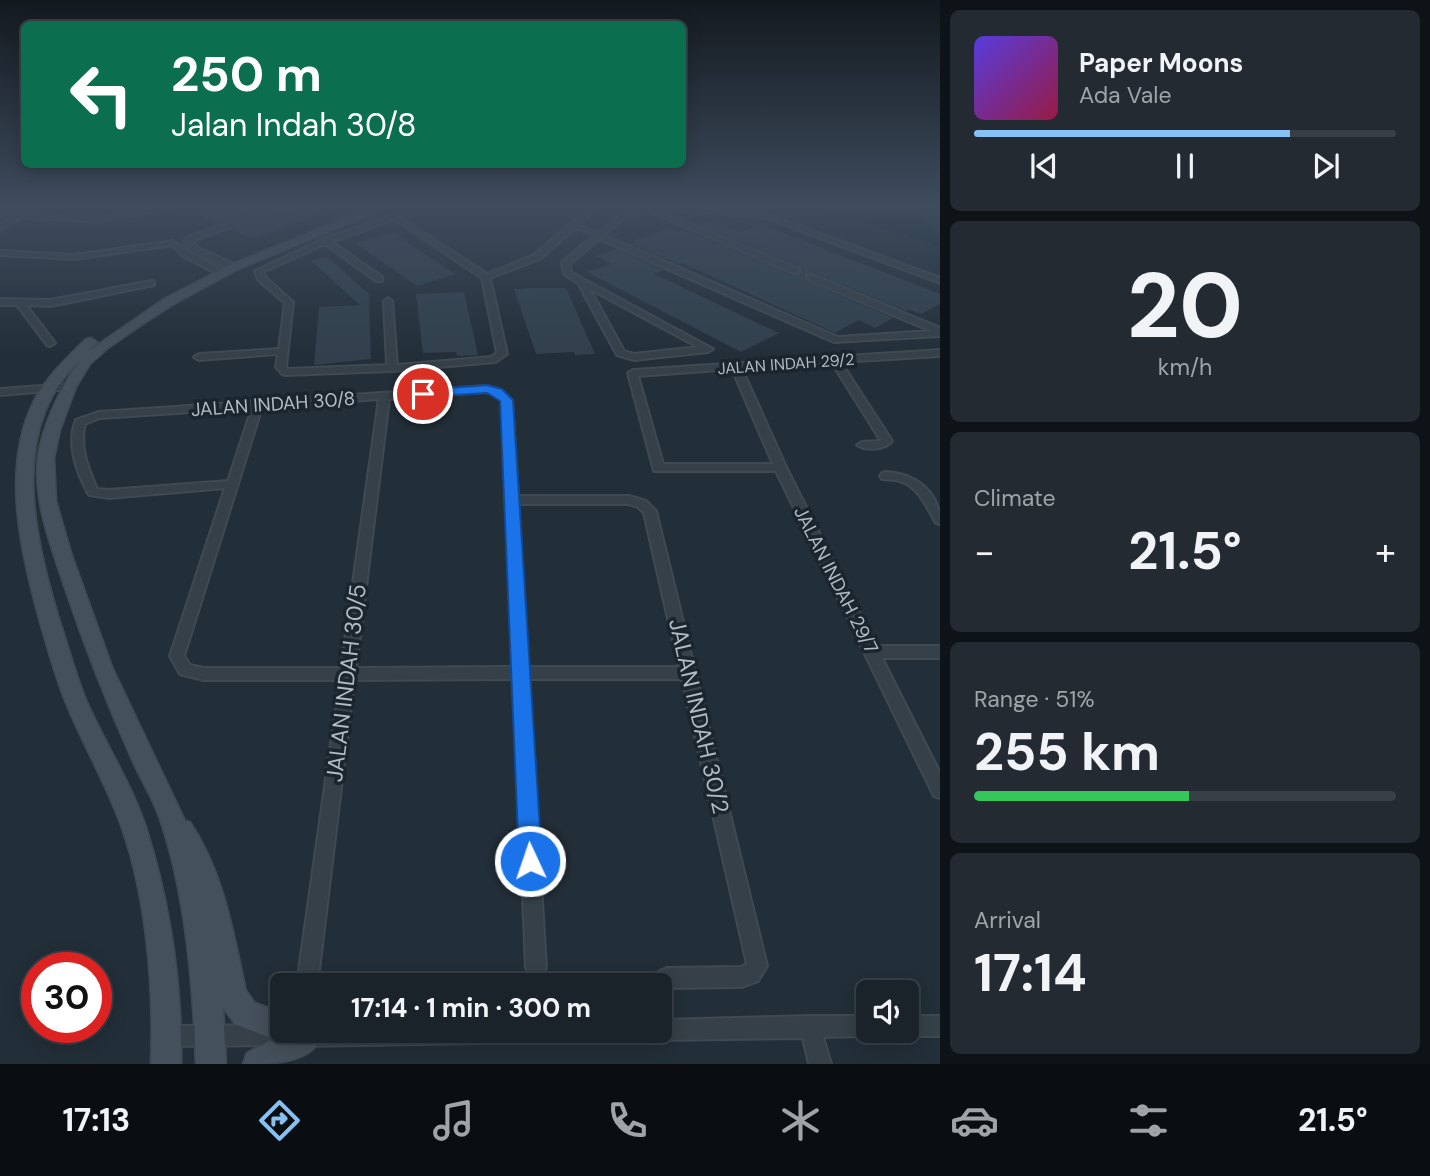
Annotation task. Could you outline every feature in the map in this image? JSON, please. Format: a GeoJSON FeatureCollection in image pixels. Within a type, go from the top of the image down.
{"type":"FeatureCollection","features":[{"type":"Feature","properties":{"kind":"main road"},"geometry":{"type":"LineString","coordinates":[[166,1064],[168,1036],[156,930],[137,835],[69,686],[34,566],[23,510],[24,463],[28,432],[48,389],[69,361],[121,320],[249,256]]}},
{"type":"Feature","properties":{"kind":"main road"},"geometry":{"type":"LineString","coordinates":[[260,256],[224,268],[103,345],[85,362],[69,387],[52,429],[46,458],[48,502],[62,553],[102,667],[173,820],[196,854],[204,872],[233,997],[245,1014],[270,1023]]}},
{"type":"Feature","properties":{"kind":"main road"},"geometry":{"type":"LineString","coordinates":[[173,820],[196,913],[211,1035],[211,1064]]}},
{"type":"Feature","properties":{"kind":"main road"},"geometry":{"type":"LineString","coordinates":[[258,1064],[281,1043]]}},
{"type":"Feature","properties":{"kind":"street"},"geometry":{"type":"LineString","coordinates":[[49,256],[84,256]]}},
{"type":"Feature","properties":{"kind":"street"},"geometry":{"type":"LineString","coordinates":[[191,256],[224,268]]}},
{"type":"Feature","properties":{"kind":"street"},"geometry":{"type":"LineString","coordinates":[[204,256],[224,268]]}},
{"type":"Feature","properties":{"kind":"street"},"geometry":{"type":"LineString","coordinates":[[293,256],[259,271],[261,278],[289,302],[281,367],[285,372],[293,373],[393,368],[499,358],[502,354],[486,277],[454,256]]}},
{"type":"Feature","properties":{"kind":"street"},"geometry":{"type":"LineString","coordinates":[[346,256],[379,279]]}},
{"type":"Feature","properties":{"kind":"street"},"geometry":{"type":"LineString","coordinates":[[486,277],[539,256]]}},
{"type":"Feature","properties":{"kind":"street"},"geometry":{"type":"LineString","coordinates":[[574,256],[565,264],[568,274],[708,349],[634,357],[620,354],[582,282]]}},
{"type":"Feature","properties":{"kind":"street"},"geometry":{"type":"LineString","coordinates":[[647,256],[824,335],[848,341],[940,333]]}},
{"type":"Feature","properties":{"kind":"street"},"geometry":{"type":"LineString","coordinates":[[759,256],[796,271]]}},
{"type":"Feature","properties":{"kind":"street"},"geometry":{"type":"LineString","coordinates":[[873,256],[940,281]]}},
{"type":"Feature","properties":{"kind":"street"},"geometry":{"type":"LineString","coordinates":[[915,271],[940,275]]}},
{"type":"Feature","properties":{"kind":"street"},"geometry":{"type":"LineString","coordinates":[[810,277],[940,333]]}},
{"type":"Feature","properties":{"kind":"street"},"geometry":{"type":"LineString","coordinates":[[0,302],[51,303],[151,284]]}},
{"type":"Feature","properties":{"kind":"street"},"geometry":{"type":"LineString","coordinates":[[388,301],[393,368]]}},
{"type":"Feature","properties":{"kind":"street"},"geometry":{"type":"LineString","coordinates":[[21,304],[50,343]]}},
{"type":"Feature","properties":{"kind":"street"},"geometry":{"type":"LineString","coordinates":[[199,356],[283,351]]}},
{"type":"Feature","properties":{"kind":"street","name":"JALAN INDAH 29/2"},"geometry":{"type":"LineString","coordinates":[[633,373],[938,356]]}},
{"type":"Feature","properties":{"kind":"street"},"geometry":{"type":"LineString","coordinates":[[835,360],[887,440],[884,444],[862,445]]}},
{"type":"Feature","properties":{"kind":"street","name":"JALAN INDAH 29/7"},"geometry":{"type":"LineString","coordinates":[[736,367],[780,467],[940,790]]}},
{"type":"Feature","properties":{"kind":"street"},"geometry":{"type":"LineString","coordinates":[[633,373],[657,468],[780,467]]}},
{"type":"Feature","properties":{"kind":"street"},"geometry":{"type":"LineString","coordinates":[[0,392],[69,387]]}},
{"type":"Feature","properties":{"kind":"street","name":"JALAN INDAH 30/8"},"geometry":{"type":"LineString","coordinates":[[234,484],[99,494],[93,492],[79,458],[80,422],[92,415],[487,389],[507,400],[512,500]]}},
{"type":"Feature","properties":{"kind":"street","name":"JALAN INDAH 30/5"},"geometry":{"type":"LineString","coordinates":[[309,970],[384,397]]}},
{"type":"Feature","properties":{"kind":"street"},"geometry":{"type":"LineString","coordinates":[[258,405],[177,656],[185,670],[204,674],[689,673]]}},
{"type":"Feature","properties":{"kind":"street"},"geometry":{"type":"LineString","coordinates":[[886,476],[912,479],[940,520]]}},
{"type":"Feature","properties":{"kind":"street"},"geometry":{"type":"LineString","coordinates":[[512,500],[536,968]]}},
{"type":"Feature","properties":{"kind":"street","name":"JALAN INDAH 30/2"},"geometry":{"type":"LineString","coordinates":[[512,500],[629,500],[642,504],[650,511],[757,966],[751,974],[741,977],[672,978]]}},
{"type":"Feature","properties":{"kind":"street"},"geometry":{"type":"LineString","coordinates":[[873,652],[940,652]]}},
{"type":"Feature","properties":{"kind":"street"},"geometry":{"type":"LineString","coordinates":[[672,1030],[856,1026]]}},
{"type":"Feature","properties":{"kind":"street"},"geometry":{"type":"LineString","coordinates":[[919,1026],[940,1026]]}},
{"type":"Feature","properties":{"kind":"street"},"geometry":{"type":"LineString","coordinates":[[810,1027],[820,1064]]}},
{"type":"Feature","properties":{"kind":"street"},"geometry":{"type":"LineString","coordinates":[[168,1036],[270,1032]]}},
{"type":"Feature","properties":{"kind":"building"},"geometry":{"type":"Polygon","coordinates":[[[373,256],[427,256],[456,274],[417,286],[373,256]]]}},
{"type":"Feature","properties":{"kind":"building"},"geometry":{"type":"Polygon","coordinates":[[[596,256],[631,256],[663,270],[654,274],[779,333],[741,352],[587,272],[611,264],[596,256]]]}},
{"type":"Feature","properties":{"kind":"building"},"geometry":{"type":"Polygon","coordinates":[[[659,256],[746,256],[792,275],[801,275],[800,267],[772,256],[841,256],[940,294],[940,304],[921,314],[906,311],[814,273],[805,273],[806,281],[893,318],[875,328],[859,320],[835,333],[682,263],[678,264],[659,256]]]}},
{"type":"Feature","properties":{"kind":"building"},"geometry":{"type":"Polygon","coordinates":[[[327,257],[369,294],[371,359],[314,365],[319,307],[360,305],[311,261],[327,257]]]}},
{"type":"Feature","properties":{"kind":"building"},"geometry":{"type":"Polygon","coordinates":[[[566,288],[595,354],[536,354],[514,289],[566,288]]]}},
{"type":"Feature","properties":{"kind":"building"},"geometry":{"type":"Polygon","coordinates":[[[464,292],[478,355],[457,356],[456,352],[423,353],[416,294],[464,292]]]}},
{"type":"Feature","properties":{"kind":"tunnel"},"geometry":{"type":"LineString","coordinates":[[536,968],[536,973]]}},
{"type":"Feature","properties":{"kind":"route"},"geometry":{"type":"LineString","coordinates":[[423,394],[487,389],[497,391],[507,400],[530,861]]}}]}
